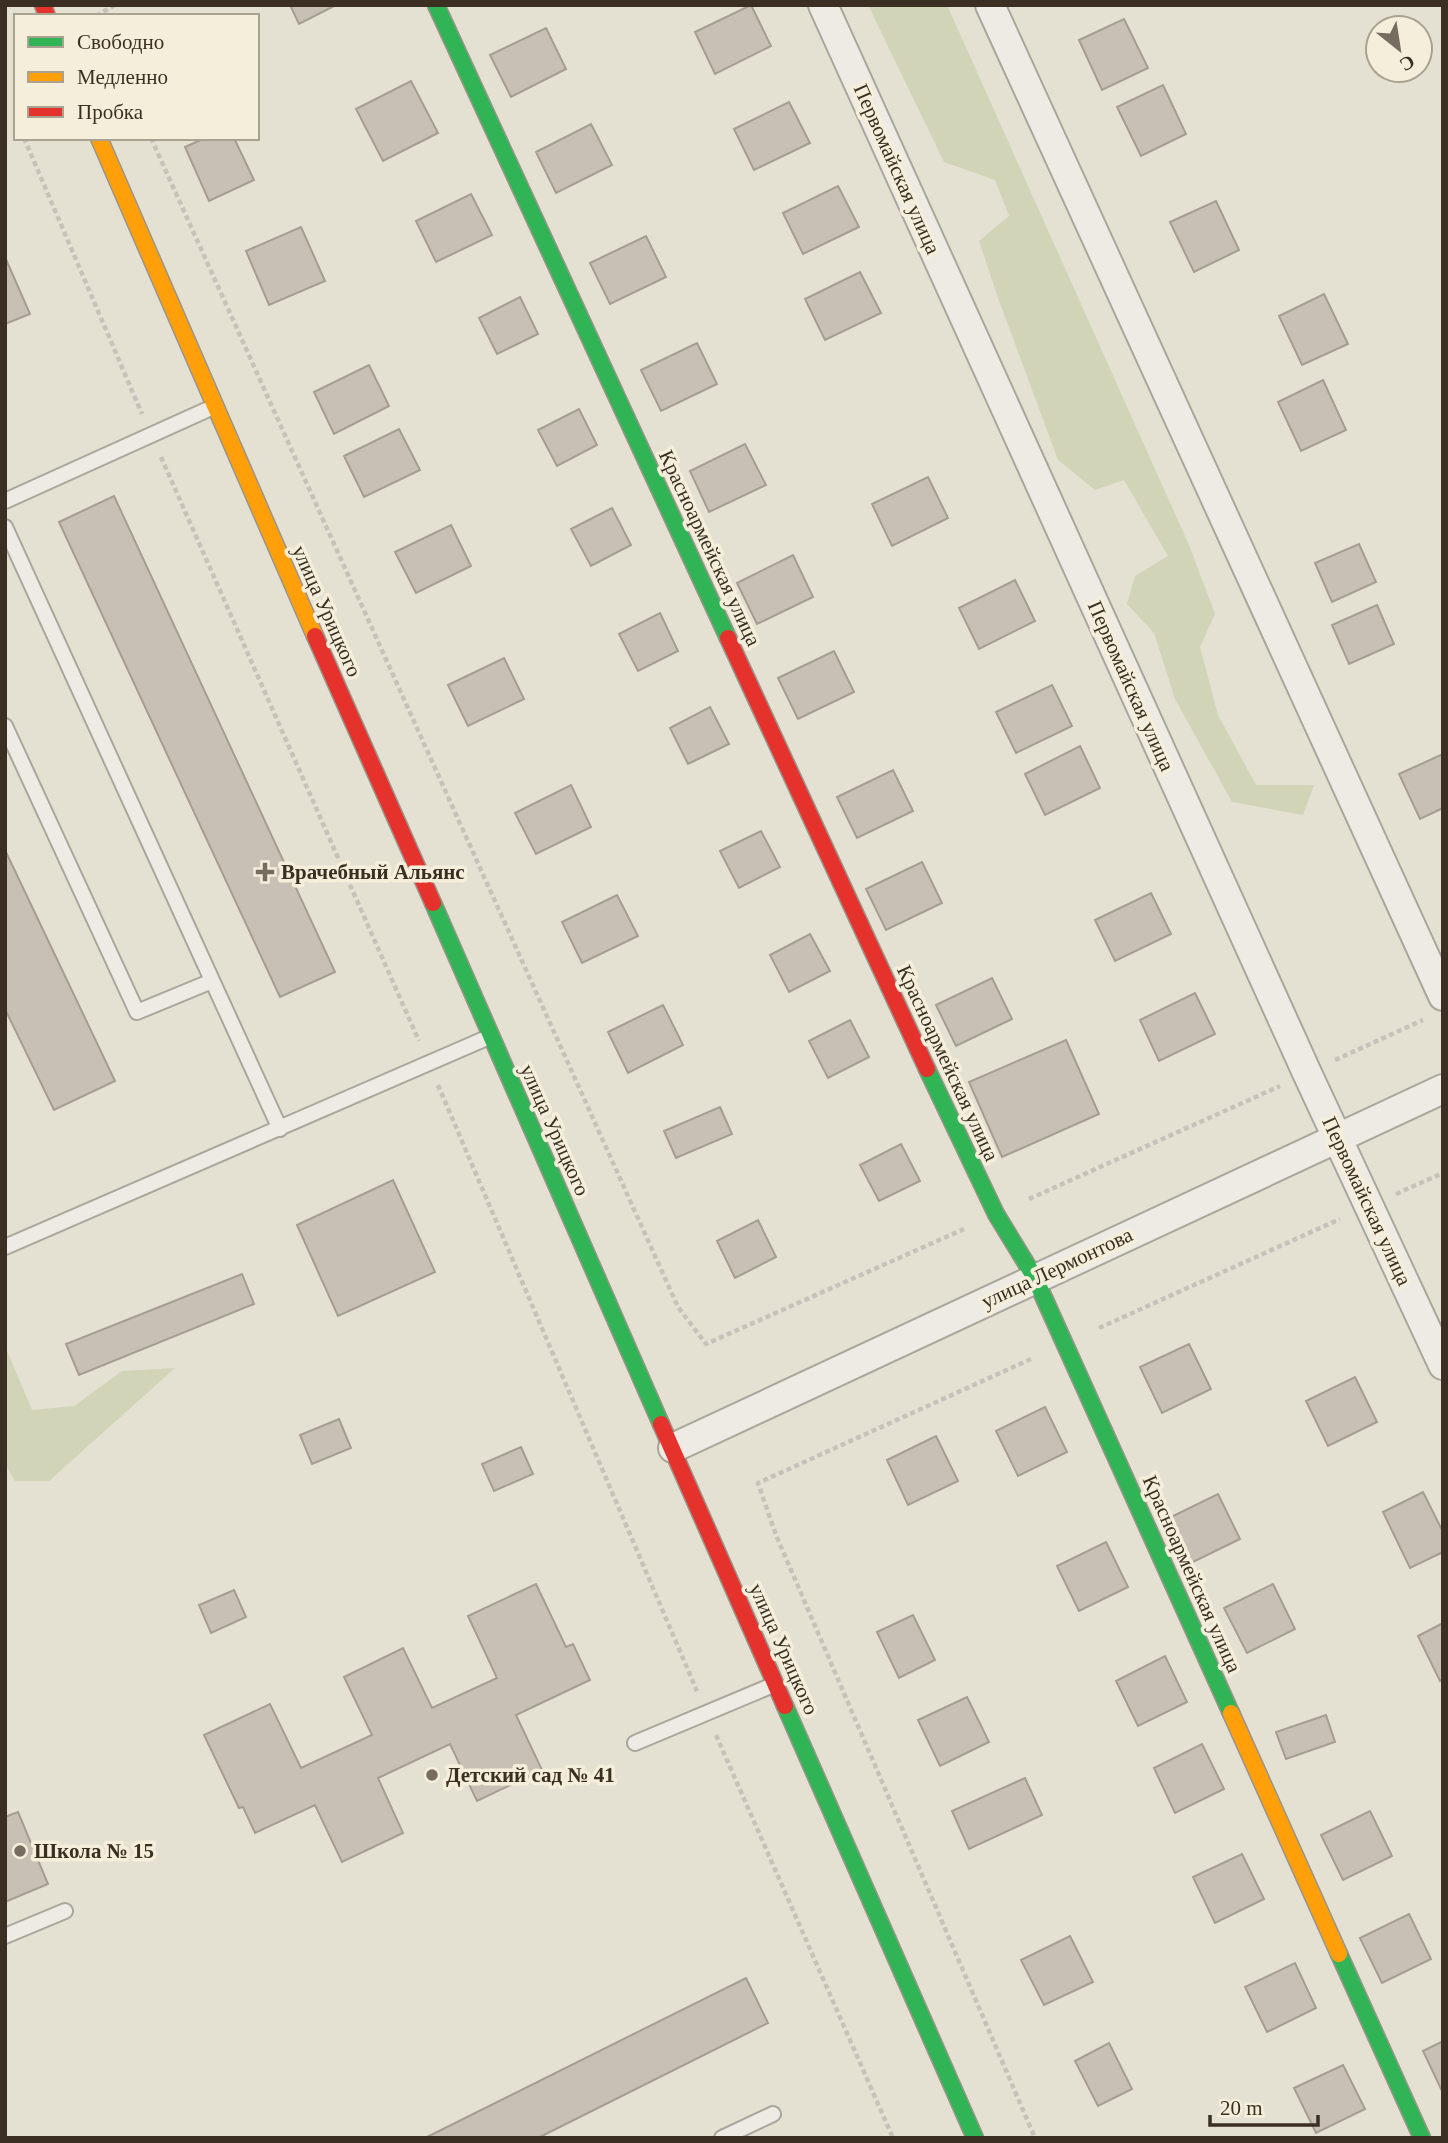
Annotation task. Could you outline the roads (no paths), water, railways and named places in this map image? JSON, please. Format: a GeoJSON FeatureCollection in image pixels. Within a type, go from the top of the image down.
{"type":"FeatureCollection","features":[{"type":"Feature","properties":{"kind":"street","name":"Красноармейская улица"},"geometry":{"type":"LineString","coordinates":[[436,5],[996,1214],[1035,1278],[1422,2138]]}},
{"type":"Feature","properties":{"kind":"street","name":"Первомайская улица"},"geometry":{"type":"LineString","coordinates":[[823,5],[1307,1073],[1443,1365]]}},
{"type":"Feature","properties":{"kind":"street"},"geometry":{"type":"LineString","coordinates":[[990,5],[1437,1006]]}},
{"type":"Feature","properties":{"kind":"street","name":"улица Урицкого"},"geometry":{"type":"LineString","coordinates":[[100,140],[490,1037],[975,2138]]}},
{"type":"Feature","properties":{"kind":"street","name":"улица Лермонтова"},"geometry":{"type":"LineString","coordinates":[[673,1448],[1443,1089]]}},
{"type":"Feature","properties":{"kind":"lane"},"geometry":{"type":"LineString","coordinates":[[5,501],[214,406]]}},
{"type":"Feature","properties":{"kind":"lane"},"geometry":{"type":"LineString","coordinates":[[5,527],[280,1129]]}},
{"type":"Feature","properties":{"kind":"lane"},"geometry":{"type":"LineString","coordinates":[[5,726],[137,1012],[212,981]]}},
{"type":"Feature","properties":{"kind":"lane"},"geometry":{"type":"LineString","coordinates":[[5,1247],[490,1037]]}},
{"type":"Feature","properties":{"kind":"lane"},"geometry":{"type":"LineString","coordinates":[[635,1743],[776,1684]]}},
{"type":"Feature","properties":{"kind":"lane"},"geometry":{"type":"LineString","coordinates":[[5,1936],[65,1910]]}},
{"type":"Feature","properties":{"kind":"lane"},"geometry":{"type":"LineString","coordinates":[[722,2138],[773,2114]]}},
{"type":"Feature","properties":{"kind":"place","name":"Врачебный Альянс"},"geometry":{"type":"Point","coordinates":[265,872]}},
{"type":"Feature","properties":{"kind":"place","name":"Детский сад № 41"},"geometry":{"type":"Point","coordinates":[432,1775]}},
{"type":"Feature","properties":{"kind":"place","name":"Школа № 15"},"geometry":{"type":"Point","coordinates":[20,1851]}}]}
